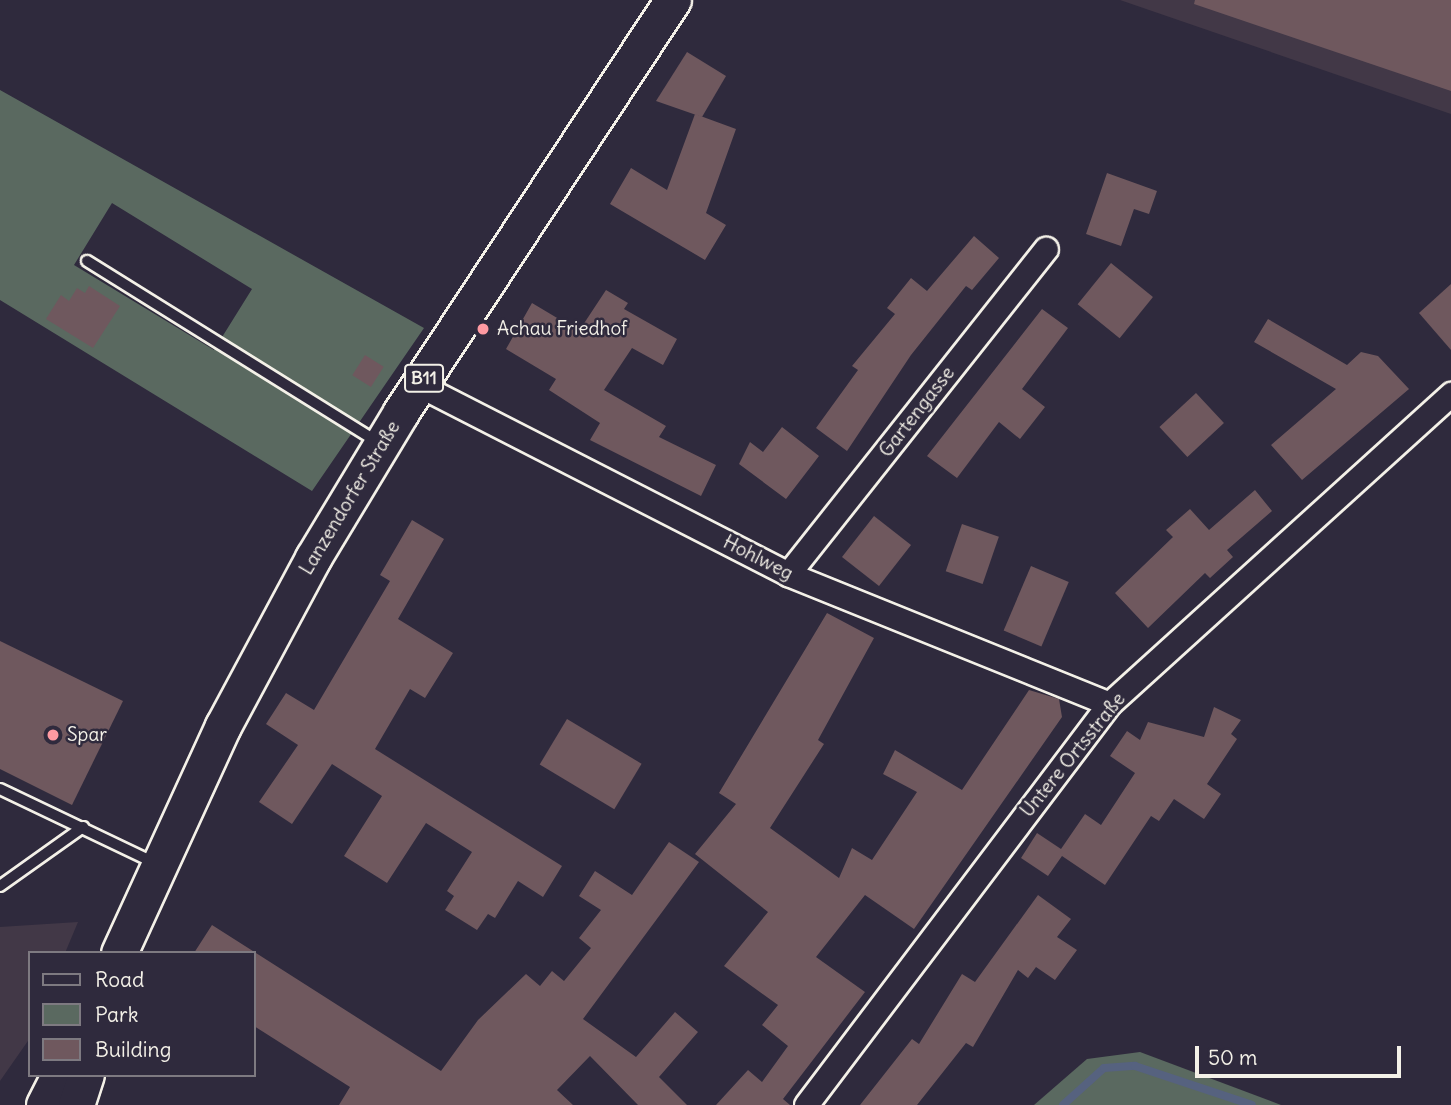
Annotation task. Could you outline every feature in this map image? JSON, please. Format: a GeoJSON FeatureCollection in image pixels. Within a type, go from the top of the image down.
{"type":"FeatureCollection","features":[{"type":"Feature","properties":{"kind":"main road","name":"Lanzendorfer Straße"},"geometry":{"type":"LineString","coordinates":[[120,951],[223,726],[380,444],[673,0]]}},
{"type":"Feature","properties":{"kind":"main road"},"geometry":{"type":"LineString","coordinates":[[44,1105],[58,1077]]}},
{"type":"Feature","properties":{"kind":"main road"},"geometry":{"type":"LineString","coordinates":[[76,1105],[85,1077]]}},
{"type":"Feature","properties":{"kind":"street","name":"Gartengasse"},"geometry":{"type":"LineString","coordinates":[[789,574],[1046,249]]}},
{"type":"Feature","properties":{"kind":"street","name":"Hohlweg"},"geometry":{"type":"LineString","coordinates":[[419,385],[789,574],[1109,704]]}},
{"type":"Feature","properties":{"kind":"street","name":"Untere Ortsstraße"},"geometry":{"type":"LineString","coordinates":[[806,1105],[1109,704],[1451,394]]}},
{"type":"Feature","properties":{"kind":"lane"},"geometry":{"type":"LineString","coordinates":[[87,261],[380,444]]}},
{"type":"Feature","properties":{"kind":"lane"},"geometry":{"type":"LineString","coordinates":[[0,789],[159,865]]}},
{"type":"Feature","properties":{"kind":"lane"},"geometry":{"type":"LineString","coordinates":[[0,886],[83,827]]}},
{"type":"Feature","properties":{"kind":"shaded area"},"geometry":{"type":"Polygon","coordinates":[[[1120,0],[1451,0],[1451,114],[1120,0]]]}},
{"type":"Feature","properties":{"kind":"shaded area"},"geometry":{"type":"Polygon","coordinates":[[[78,922],[66,951],[28,951],[28,1041],[0,1081],[0,927],[78,922]]]}},
{"type":"Feature","properties":{"kind":"green space"},"geometry":{"type":"Polygon","coordinates":[[[0,90],[424,328],[312,491],[0,300],[0,90]],[[112,203],[74,265],[214,350],[252,289],[112,203]]]}},
{"type":"Feature","properties":{"kind":"green space"},"geometry":{"type":"Polygon","coordinates":[[[1140,1052],[1281,1105],[1034,1105],[1087,1059],[1140,1052]]]}},
{"type":"Feature","properties":{"kind":"building"},"geometry":{"type":"Polygon","coordinates":[[[1195,0],[1451,0],[1451,91],[1194,4],[1195,0]]]}},
{"type":"Feature","properties":{"kind":"building"},"geometry":{"type":"Polygon","coordinates":[[[687,52],[726,76],[702,117],[656,101],[687,52]]]}},
{"type":"Feature","properties":{"kind":"building"},"geometry":{"type":"Polygon","coordinates":[[[695,114],[736,129],[706,213],[726,225],[705,260],[610,204],[631,168],[667,190],[695,114]]]}},
{"type":"Feature","properties":{"kind":"building"},"geometry":{"type":"Polygon","coordinates":[[[1107,173],[1157,191],[1149,214],[1134,209],[1121,246],[1086,234],[1107,173]]]}},
{"type":"Feature","properties":{"kind":"building"},"geometry":{"type":"Polygon","coordinates":[[[974,236],[999,258],[972,290],[966,286],[911,355],[847,451],[816,428],[858,370],[852,366],[895,314],[887,308],[911,278],[927,291],[974,236]]]}},
{"type":"Feature","properties":{"kind":"building"},"geometry":{"type":"Polygon","coordinates":[[[1111,263],[1153,297],[1120,338],[1078,304],[1111,263]]]}},
{"type":"Feature","properties":{"kind":"building"},"geometry":{"type":"Polygon","coordinates":[[[1451,284],[1451,350],[1419,313],[1451,284]]]}},
{"type":"Feature","properties":{"kind":"building"},"geometry":{"type":"Polygon","coordinates":[[[89,286],[120,306],[93,348],[46,319],[61,295],[69,301],[77,288],[85,293],[89,286]]]}},
{"type":"Feature","properties":{"kind":"building"},"geometry":{"type":"Polygon","coordinates":[[[606,290],[628,303],[624,309],[677,339],[663,365],[632,348],[604,390],[666,426],[659,437],[716,465],[701,496],[590,440],[600,423],[549,390],[556,379],[506,349],[532,303],[579,331],[606,290]]]}},
{"type":"Feature","properties":{"kind":"building"},"geometry":{"type":"Polygon","coordinates":[[[1042,309],[1068,328],[1022,389],[1045,407],[1020,439],[999,422],[957,478],[927,456],[1042,309]]]}},
{"type":"Feature","properties":{"kind":"building"},"geometry":{"type":"Polygon","coordinates":[[[1268,319],[1347,365],[1361,352],[1378,356],[1409,389],[1302,480],[1271,445],[1336,389],[1254,342],[1268,319]]]}},
{"type":"Feature","properties":{"kind":"building"},"geometry":{"type":"Polygon","coordinates":[[[365,355],[384,367],[371,387],[352,375],[365,355]]]}},
{"type":"Feature","properties":{"kind":"building"},"geometry":{"type":"Polygon","coordinates":[[[1196,393],[1224,423],[1187,457],[1159,427],[1196,393]]]}},
{"type":"Feature","properties":{"kind":"building"},"geometry":{"type":"Polygon","coordinates":[[[782,427],[819,456],[786,499],[739,464],[750,442],[763,452],[782,427]]]}},
{"type":"Feature","properties":{"kind":"building"},"geometry":{"type":"Polygon","coordinates":[[[1255,490],[1272,511],[1227,550],[1233,557],[1210,578],[1205,573],[1148,628],[1115,593],[1173,537],[1166,530],[1190,509],[1209,530],[1255,490]]]}},
{"type":"Feature","properties":{"kind":"building"},"geometry":{"type":"Polygon","coordinates":[[[874,516],[911,545],[879,586],[842,557],[874,516]]]}},
{"type":"Feature","properties":{"kind":"building"},"geometry":{"type":"Polygon","coordinates":[[[412,520],[444,539],[398,619],[453,653],[425,698],[410,689],[375,749],[562,866],[543,897],[518,881],[495,918],[488,914],[477,930],[445,910],[454,896],[447,891],[472,852],[426,823],[387,883],[344,856],[382,796],[332,764],[292,824],[259,802],[298,745],[266,724],[286,693],[314,710],[390,581],[380,575],[412,520]]]}},
{"type":"Feature","properties":{"kind":"building"},"geometry":{"type":"Polygon","coordinates":[[[962,524],[999,537],[983,584],[946,571],[962,524]]]}},
{"type":"Feature","properties":{"kind":"building"},"geometry":{"type":"Polygon","coordinates":[[[1031,566],[1069,582],[1041,646],[1004,630],[1031,566]]]}},
{"type":"Feature","properties":{"kind":"building"},"geometry":{"type":"Polygon","coordinates":[[[827,613],[874,638],[818,740],[824,744],[770,828],[839,878],[852,848],[872,860],[917,792],[883,774],[895,750],[962,790],[1029,690],[1059,699],[1062,717],[914,929],[865,895],[816,957],[865,992],[783,1099],[790,1105],[716,1105],[748,1070],[762,1082],[788,1046],[762,1025],[778,1005],[724,966],[768,912],[695,854],[736,804],[719,793],[827,613]]]}},
{"type":"Feature","properties":{"kind":"building","name":"Spar"},"geometry":{"type":"Polygon","coordinates":[[[0,641],[123,701],[72,805],[0,769],[0,641]]]}},
{"type":"Feature","properties":{"kind":"building"},"geometry":{"type":"Polygon","coordinates":[[[1214,707],[1241,720],[1231,734],[1237,739],[1207,784],[1221,794],[1204,819],[1174,799],[1159,821],[1151,816],[1105,885],[1062,856],[1048,876],[1021,858],[1037,833],[1061,849],[1085,814],[1101,825],[1135,773],[1110,756],[1127,731],[1140,740],[1148,722],[1204,737],[1214,707]]]}},
{"type":"Feature","properties":{"kind":"building"},"geometry":{"type":"Polygon","coordinates":[[[567,719],[642,764],[614,809],[540,764],[567,719]]]}},
{"type":"Feature","properties":{"kind":"building"},"geometry":{"type":"Polygon","coordinates":[[[669,842],[699,862],[583,1019],[636,1057],[675,1012],[698,1032],[659,1077],[687,1105],[638,1105],[590,1056],[557,1090],[573,1105],[339,1105],[350,1087],[256,1027],[256,953],[441,1071],[478,1020],[526,974],[540,986],[552,971],[564,981],[591,948],[579,938],[601,910],[579,896],[595,871],[632,895],[669,842]]]}},
{"type":"Feature","properties":{"kind":"building"},"geometry":{"type":"Polygon","coordinates":[[[1038,895],[1071,919],[1057,937],[1077,950],[1055,980],[1036,967],[1028,978],[1018,970],[973,1047],[966,1043],[917,1105],[860,1105],[912,1039],[919,1044],[962,974],[975,982],[1038,895]]]}},
{"type":"Feature","properties":{"kind":"building"},"geometry":{"type":"Polygon","coordinates":[[[212,925],[253,951],[195,951],[212,925]]]}},
{"type":"Feature","properties":{"kind":"waterway"},"geometry":{"type":"LineString","coordinates":[[1063,1105],[1104,1068],[1135,1066],[1252,1105]]}},
{"type":"Feature","properties":{"kind":"place","name":"Achau Friedhof"},"geometry":{"type":"Point","coordinates":[483,329]}},
{"type":"Feature","properties":{"kind":"place","name":"Spar"},"geometry":{"type":"Point","coordinates":[53,735]}}]}
